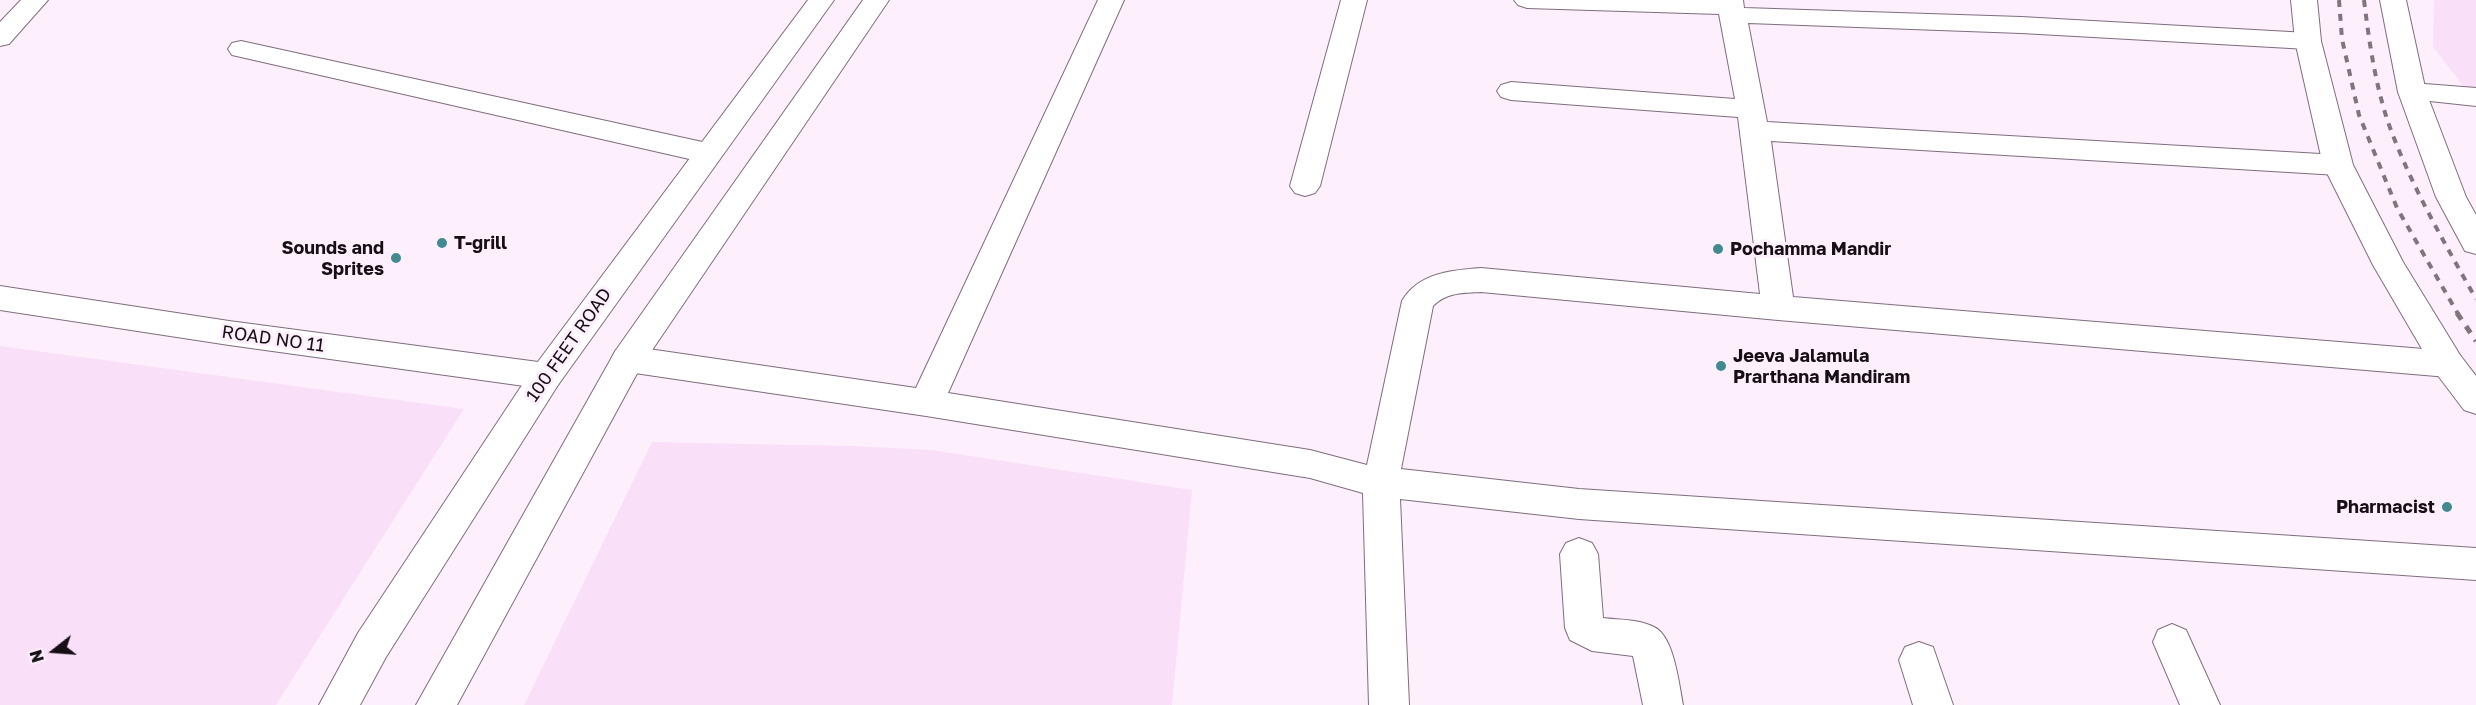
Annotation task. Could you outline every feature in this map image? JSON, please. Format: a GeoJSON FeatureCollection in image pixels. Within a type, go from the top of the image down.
{"type":"FeatureCollection","features":[{"type":"Feature","properties":{"kind":"street"},"geometry":{"type":"LineString","coordinates":[[0,38],[35,0]]}},
{"type":"Feature","properties":{"kind":"street","name":"100 FEET ROAD"},"geometry":{"type":"LineString","coordinates":[[339,705],[372,645],[546,376],[820,0]]}},
{"type":"Feature","properties":{"kind":"street"},"geometry":{"type":"LineString","coordinates":[[436,705],[628,359],[876,0]]}},
{"type":"Feature","properties":{"kind":"street"},"geometry":{"type":"LineString","coordinates":[[926,403],[1111,0]]}},
{"type":"Feature","properties":{"kind":"street"},"geometry":{"type":"LineString","coordinates":[[1305,186],[1354,0]]}},
{"type":"Feature","properties":{"kind":"street"},"geometry":{"type":"LineString","coordinates":[[1527,0],[1731,7],[2308,41]]}},
{"type":"Feature","properties":{"kind":"street"},"geometry":{"type":"LineString","coordinates":[[2304,0],[2308,41],[2338,165],[2389,265],[2448,364],[2476,402]]}},
{"type":"Feature","properties":{"kind":"street"},"geometry":{"type":"LineString","coordinates":[[2394,0],[2412,92],[2451,197],[2476,243]]}},
{"type":"Feature","properties":{"kind":"street"},"geometry":{"type":"LineString","coordinates":[[1731,7],[1753,120],[1778,308]]}},
{"type":"Feature","properties":{"kind":"street"},"geometry":{"type":"LineString","coordinates":[[241,49],[707,153]]}},
{"type":"Feature","properties":{"kind":"street"},"geometry":{"type":"LineString","coordinates":[[1511,91],[1753,120],[2338,165]]}},
{"type":"Feature","properties":{"kind":"street"},"geometry":{"type":"LineString","coordinates":[[2412,92],[2476,97]]}},
{"type":"Feature","properties":{"kind":"street"},"geometry":{"type":"LineString","coordinates":[[1389,705],[1381,482],[1418,301],[1430,288],[1443,284],[1482,280],[1778,308],[2448,364]]}},
{"type":"Feature","properties":{"kind":"street","name":"ROAD NO 11"},"geometry":{"type":"LineString","coordinates":[[0,298],[229,333],[546,376]]}},
{"type":"Feature","properties":{"kind":"street"},"geometry":{"type":"LineString","coordinates":[[628,359],[926,403],[1310,464],[1344,475],[1381,482],[1579,504],[2476,564]]}},
{"type":"Feature","properties":{"kind":"street"},"geometry":{"type":"LineString","coordinates":[[1579,554],[1584,628],[1592,633],[1647,642],[1651,648],[1663,705]]}},
{"type":"Feature","properties":{"kind":"street"},"geometry":{"type":"LineString","coordinates":[[2172,642],[2200,705]]}},
{"type":"Feature","properties":{"kind":"street"},"geometry":{"type":"LineString","coordinates":[[1919,660],[1933,705]]}},
{"type":"Feature","properties":{"kind":"shaded area"},"geometry":{"type":"Polygon","coordinates":[[[2434,0],[2476,0],[2476,93],[2468,92],[2433,47],[2434,0]]]}},
{"type":"Feature","properties":{"kind":"shaded area"},"geometry":{"type":"Polygon","coordinates":[[[0,346],[464,409],[276,705],[0,705],[0,346]]]}},
{"type":"Feature","properties":{"kind":"shaded area"},"geometry":{"type":"Polygon","coordinates":[[[652,442],[932,450],[1192,490],[1172,705],[524,705],[652,442]]]}},
{"type":"Feature","properties":{"kind":"railway"},"geometry":{"type":"LineString","coordinates":[[2339,0],[2342,39],[2359,115],[2397,208],[2458,314]]}},
{"type":"Feature","properties":{"kind":"railway"},"geometry":{"type":"LineString","coordinates":[[2364,0],[2376,77],[2388,122],[2417,190],[2476,299]]}},
{"type":"Feature","properties":{"kind":"railway"},"geometry":{"type":"LineString","coordinates":[[2457,313],[2476,341]]}},
{"type":"Feature","properties":{"kind":"place","name":"T-grill"},"geometry":{"type":"Point","coordinates":[442,243]}},
{"type":"Feature","properties":{"kind":"place","name":"Pochamma Mandir"},"geometry":{"type":"Point","coordinates":[1718,249]}},
{"type":"Feature","properties":{"kind":"place","name":"Sounds and Sprites"},"geometry":{"type":"Point","coordinates":[396,258]}},
{"type":"Feature","properties":{"kind":"place","name":"Jeeva Jalamula Prarthana Mandiram"},"geometry":{"type":"Point","coordinates":[1721,366]}},
{"type":"Feature","properties":{"kind":"place","name":"Pharmacist"},"geometry":{"type":"Point","coordinates":[2447,507]}}]}
